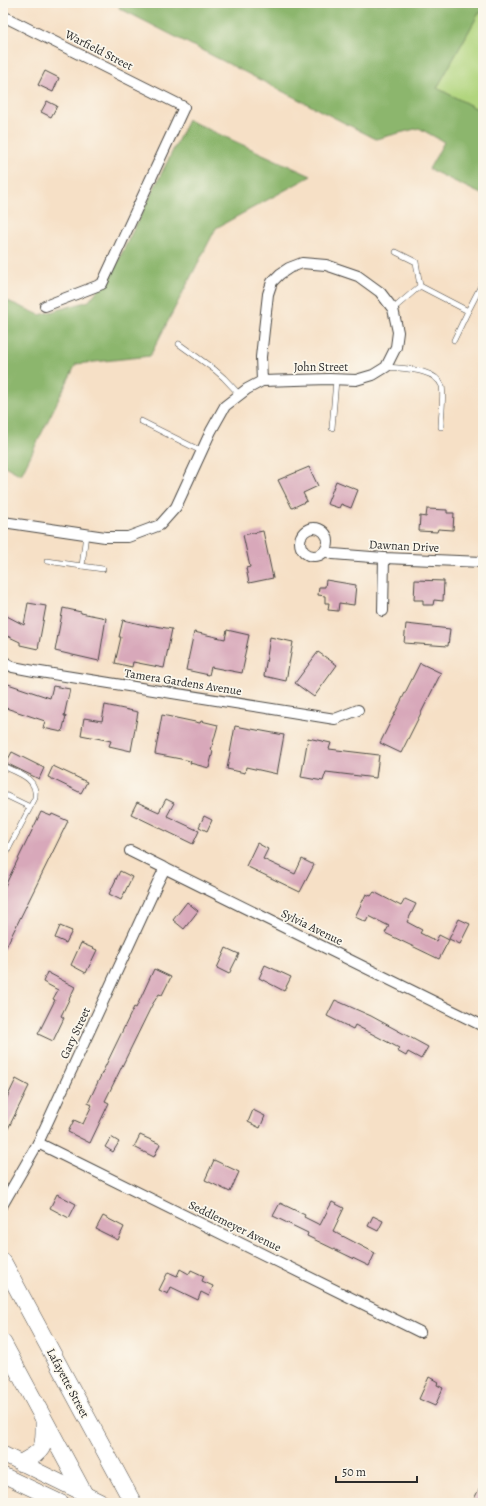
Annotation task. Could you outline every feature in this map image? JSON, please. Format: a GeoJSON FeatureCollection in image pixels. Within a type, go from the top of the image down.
{"type":"FeatureCollection","features":[{"type":"Feature","properties":{"kind":"highway","name":"Lafayette Street"},"geometry":{"type":"LineString","coordinates":[[3,1262],[133,1503]]}},
{"type":"Feature","properties":{"kind":"highway"},"geometry":{"type":"LineString","coordinates":[[3,1343],[87,1498]]}},
{"type":"Feature","properties":{"kind":"highway"},"geometry":{"type":"LineString","coordinates":[[20,1463],[36,1455],[40,1451],[44,1442],[44,1420]]}},
{"type":"Feature","properties":{"kind":"main road"},"geometry":{"type":"LineString","coordinates":[[3,1454],[87,1498],[103,1503]]}},
{"type":"Feature","properties":{"kind":"main road"},"geometry":{"type":"LineString","coordinates":[[3,1475],[62,1503]]}},
{"type":"Feature","properties":{"kind":"street","name":"Warfield Street"},"geometry":{"type":"LineString","coordinates":[[3,16],[184,107],[102,284],[45,306]]}},
{"type":"Feature","properties":{"kind":"street"},"geometry":{"type":"LineString","coordinates":[[262,381],[262,350],[268,294],[272,282],[289,268],[302,263],[326,265],[358,276],[380,292],[393,309],[398,332],[396,347],[386,367]]}},
{"type":"Feature","properties":{"kind":"street","name":"John Street"},"geometry":{"type":"LineString","coordinates":[[3,522],[105,537],[128,537],[160,525],[176,507],[211,431],[225,406],[239,394],[262,381],[356,380],[373,375],[386,367]]}},
{"type":"Feature","properties":{"kind":"street","name":"Dawnan Drive"},"geometry":{"type":"LineString","coordinates":[[325,551],[333,554],[384,558],[483,562]]}},
{"type":"Feature","properties":{"kind":"street"},"geometry":{"type":"LineString","coordinates":[[383,612],[384,558]]}},
{"type":"Feature","properties":{"kind":"street","name":"Tamera Gardens Avenue"},"geometry":{"type":"LineString","coordinates":[[3,661],[13,666],[34,671],[335,719],[358,710]]}},
{"type":"Feature","properties":{"kind":"street","name":"Sylvia Avenue"},"geometry":{"type":"LineString","coordinates":[[130,851],[483,1026]]}},
{"type":"Feature","properties":{"kind":"street","name":"Gary Street"},"geometry":{"type":"LineString","coordinates":[[3,1204],[38,1143],[165,868]]}},
{"type":"Feature","properties":{"kind":"street","name":"Seddlemeyer Avenue"},"geometry":{"type":"LineString","coordinates":[[38,1143],[420,1332]]}},
{"type":"Feature","properties":{"kind":"lane"},"geometry":{"type":"LineString","coordinates":[[396,252],[416,262],[420,286]]}},
{"type":"Feature","properties":{"kind":"lane"},"geometry":{"type":"LineString","coordinates":[[454,340],[483,282]]}},
{"type":"Feature","properties":{"kind":"lane"},"geometry":{"type":"LineString","coordinates":[[393,309],[420,286]]}},
{"type":"Feature","properties":{"kind":"lane"},"geometry":{"type":"LineString","coordinates":[[420,286],[468,311]]}},
{"type":"Feature","properties":{"kind":"lane"},"geometry":{"type":"LineString","coordinates":[[179,344],[215,370],[239,394]]}},
{"type":"Feature","properties":{"kind":"lane"},"geometry":{"type":"LineString","coordinates":[[386,367],[428,373],[437,378],[442,387],[441,427]]}},
{"type":"Feature","properties":{"kind":"lane"},"geometry":{"type":"LineString","coordinates":[[332,428],[336,380]]}},
{"type":"Feature","properties":{"kind":"lane"},"geometry":{"type":"LineString","coordinates":[[141,421],[202,451]]}},
{"type":"Feature","properties":{"kind":"lane"},"geometry":{"type":"LineString","coordinates":[[82,566],[86,534]]}},
{"type":"Feature","properties":{"kind":"lane"},"geometry":{"type":"LineString","coordinates":[[47,561],[103,569]]}},
{"type":"Feature","properties":{"kind":"lane"},"geometry":{"type":"LineString","coordinates":[[3,766],[27,778],[33,784],[36,791],[35,798],[4,857]]}},
{"type":"Feature","properties":{"kind":"lane"},"geometry":{"type":"LineString","coordinates":[[3,794],[30,807]]}},
{"type":"Feature","properties":{"kind":"green space"},"geometry":{"type":"Polygon","coordinates":[[[120,3],[483,3],[483,12],[479,13],[437,88],[483,112],[483,195],[429,169],[444,142],[419,128],[376,139],[119,8],[120,3]]]}},
{"type":"Feature","properties":{"kind":"green space"},"geometry":{"type":"Polygon","coordinates":[[[483,12],[483,112],[437,88],[479,13],[483,12]]]}},
{"type":"Feature","properties":{"kind":"green space"},"geometry":{"type":"Polygon","coordinates":[[[188,120],[311,176],[216,228],[150,356],[76,364],[21,475],[3,465],[3,299],[40,315],[89,301],[114,269],[188,120]]]}},
{"type":"Feature","properties":{"kind":"building"},"geometry":{"type":"Polygon","coordinates":[[[45,71],[59,78],[53,92],[38,85],[45,71]]]}},
{"type":"Feature","properties":{"kind":"building"},"geometry":{"type":"Polygon","coordinates":[[[47,101],[57,106],[51,117],[41,112],[47,101]]]}},
{"type":"Feature","properties":{"kind":"building"},"geometry":{"type":"Polygon","coordinates":[[[309,467],[318,486],[303,493],[307,501],[292,508],[278,480],[309,467]]]}},
{"type":"Feature","properties":{"kind":"building"},"geometry":{"type":"Polygon","coordinates":[[[336,481],[358,490],[351,508],[341,504],[339,508],[327,504],[336,481]]]}},
{"type":"Feature","properties":{"kind":"building"},"geometry":{"type":"Polygon","coordinates":[[[427,509],[447,510],[447,513],[454,513],[453,530],[438,529],[437,532],[419,531],[420,516],[426,517],[427,509]]]}},
{"type":"Feature","properties":{"kind":"building"},"geometry":{"type":"Polygon","coordinates":[[[263,531],[273,578],[249,583],[246,568],[250,567],[243,535],[263,531]]]}},
{"type":"Feature","properties":{"kind":"building"},"geometry":{"type":"Polygon","coordinates":[[[326,580],[356,585],[354,605],[339,603],[338,611],[328,610],[329,603],[325,603],[325,596],[318,595],[319,587],[325,587],[326,580]]]}},
{"type":"Feature","properties":{"kind":"building"},"geometry":{"type":"Polygon","coordinates":[[[415,580],[444,581],[443,601],[434,600],[433,605],[423,605],[423,600],[414,600],[415,580]]]}},
{"type":"Feature","properties":{"kind":"building"},"geometry":{"type":"Polygon","coordinates":[[[28,603],[46,606],[38,649],[20,645],[20,642],[3,634],[3,614],[24,625],[28,603]]]}},
{"type":"Feature","properties":{"kind":"building"},"geometry":{"type":"Polygon","coordinates":[[[63,608],[106,618],[99,661],[55,651],[63,608]]]}},
{"type":"Feature","properties":{"kind":"building"},"geometry":{"type":"Polygon","coordinates":[[[123,620],[149,626],[172,629],[164,668],[133,662],[132,667],[115,663],[123,620]]]}},
{"type":"Feature","properties":{"kind":"building"},"geometry":{"type":"Polygon","coordinates":[[[406,624],[450,629],[448,646],[404,643],[406,624]]]}},
{"type":"Feature","properties":{"kind":"building"},"geometry":{"type":"Polygon","coordinates":[[[227,630],[249,635],[242,673],[211,667],[209,675],[186,670],[194,632],[225,639],[227,630]]]}},
{"type":"Feature","properties":{"kind":"building"},"geometry":{"type":"Polygon","coordinates":[[[270,637],[293,642],[286,681],[264,676],[270,637]]]}},
{"type":"Feature","properties":{"kind":"building"},"geometry":{"type":"Polygon","coordinates":[[[318,652],[337,665],[314,697],[295,683],[318,652]]]}},
{"type":"Feature","properties":{"kind":"building"},"geometry":{"type":"Polygon","coordinates":[[[420,663],[441,673],[401,753],[380,743],[420,663]]]}},
{"type":"Feature","properties":{"kind":"building"},"geometry":{"type":"Polygon","coordinates":[[[5,683],[50,698],[53,686],[70,689],[62,732],[43,728],[45,721],[3,707],[3,688],[5,683]]]}},
{"type":"Feature","properties":{"kind":"building"},"geometry":{"type":"Polygon","coordinates":[[[105,705],[138,712],[131,751],[109,746],[111,741],[81,735],[84,718],[102,721],[105,705]]]}},
{"type":"Feature","properties":{"kind":"building"},"geometry":{"type":"Polygon","coordinates":[[[162,715],[218,725],[211,750],[213,751],[209,768],[190,763],[191,761],[155,754],[162,715]]]}},
{"type":"Feature","properties":{"kind":"building"},"geometry":{"type":"Polygon","coordinates":[[[235,726],[284,735],[277,774],[246,767],[245,773],[227,769],[235,726]]]}},
{"type":"Feature","properties":{"kind":"building"},"geometry":{"type":"Polygon","coordinates":[[[308,738],[331,743],[329,749],[379,755],[376,778],[326,772],[323,781],[301,777],[308,738]]]}},
{"type":"Feature","properties":{"kind":"building"},"geometry":{"type":"Polygon","coordinates":[[[12,752],[44,768],[39,779],[6,763],[12,752]]]}},
{"type":"Feature","properties":{"kind":"building"},"geometry":{"type":"Polygon","coordinates":[[[53,766],[87,782],[81,793],[48,777],[53,766]]]}},
{"type":"Feature","properties":{"kind":"building"},"geometry":{"type":"Polygon","coordinates":[[[166,799],[174,803],[167,816],[199,831],[193,844],[131,814],[137,802],[159,812],[166,799]]]}},
{"type":"Feature","properties":{"kind":"building"},"geometry":{"type":"Polygon","coordinates":[[[41,812],[51,816],[52,814],[68,821],[3,953],[3,890],[41,812]]]}},
{"type":"Feature","properties":{"kind":"building"},"geometry":{"type":"Polygon","coordinates":[[[204,816],[212,820],[207,831],[199,827],[204,816]]]}},
{"type":"Feature","properties":{"kind":"building"},"geometry":{"type":"Polygon","coordinates":[[[257,843],[268,849],[263,859],[295,874],[302,859],[314,865],[300,892],[246,866],[257,843]]]}},
{"type":"Feature","properties":{"kind":"building"},"geometry":{"type":"Polygon","coordinates":[[[120,871],[132,877],[121,900],[109,894],[120,871]]]}},
{"type":"Feature","properties":{"kind":"building"},"geometry":{"type":"Polygon","coordinates":[[[374,892],[401,906],[405,899],[416,904],[407,922],[422,930],[420,933],[436,941],[439,935],[449,940],[439,959],[385,933],[389,926],[369,916],[366,922],[355,917],[366,894],[371,896],[374,892]]]}},
{"type":"Feature","properties":{"kind":"building"},"geometry":{"type":"Polygon","coordinates":[[[187,902],[198,911],[184,929],[173,920],[187,902]]]}},
{"type":"Feature","properties":{"kind":"building"},"geometry":{"type":"Polygon","coordinates":[[[459,919],[470,924],[460,944],[449,939],[459,919]]]}},
{"type":"Feature","properties":{"kind":"building"},"geometry":{"type":"Polygon","coordinates":[[[60,926],[72,931],[66,943],[55,938],[60,926]]]}},
{"type":"Feature","properties":{"kind":"building"},"geometry":{"type":"Polygon","coordinates":[[[81,943],[97,950],[86,973],[71,965],[81,943]]]}},
{"type":"Feature","properties":{"kind":"building"},"geometry":{"type":"Polygon","coordinates":[[[226,948],[239,954],[229,974],[217,968],[226,948]]]}},
{"type":"Feature","properties":{"kind":"building"},"geometry":{"type":"Polygon","coordinates":[[[265,965],[291,977],[284,991],[259,978],[265,965]]]}},
{"type":"Feature","properties":{"kind":"building"},"geometry":{"type":"Polygon","coordinates":[[[154,969],[171,977],[162,995],[159,994],[152,1005],[105,1101],[109,1103],[90,1143],[68,1132],[74,1120],[83,1124],[92,1105],[88,1103],[154,969]]]}},
{"type":"Feature","properties":{"kind":"building"},"geometry":{"type":"Polygon","coordinates":[[[47,972],[75,987],[61,1016],[64,1018],[53,1041],[38,1034],[55,1000],[53,999],[58,990],[43,982],[47,972]]]}},
{"type":"Feature","properties":{"kind":"building"},"geometry":{"type":"Polygon","coordinates":[[[335,1000],[371,1016],[428,1047],[421,1059],[408,1052],[406,1056],[397,1051],[399,1048],[355,1025],[353,1029],[327,1016],[335,1000]]]}},
{"type":"Feature","properties":{"kind":"building"},"geometry":{"type":"Polygon","coordinates":[[[16,1079],[29,1086],[3,1139],[3,1106],[16,1079]]]}},
{"type":"Feature","properties":{"kind":"building"},"geometry":{"type":"Polygon","coordinates":[[[253,1110],[265,1116],[260,1128],[248,1122],[253,1110]]]}},
{"type":"Feature","properties":{"kind":"building"},"geometry":{"type":"Polygon","coordinates":[[[140,1135],[160,1144],[154,1157],[134,1147],[140,1135]]]}},
{"type":"Feature","properties":{"kind":"building"},"geometry":{"type":"Polygon","coordinates":[[[111,1137],[119,1142],[113,1152],[105,1147],[111,1137]]]}},
{"type":"Feature","properties":{"kind":"building"},"geometry":{"type":"Polygon","coordinates":[[[214,1160],[239,1172],[230,1192],[205,1180],[214,1160]]]}},
{"type":"Feature","properties":{"kind":"building"},"geometry":{"type":"Polygon","coordinates":[[[57,1194],[76,1204],[69,1218],[50,1208],[57,1194]]]}},
{"type":"Feature","properties":{"kind":"building"},"geometry":{"type":"Polygon","coordinates":[[[332,1202],[344,1208],[333,1231],[375,1253],[369,1266],[307,1236],[308,1233],[273,1216],[280,1203],[305,1215],[304,1217],[320,1225],[332,1202]]]}},
{"type":"Feature","properties":{"kind":"building"},"geometry":{"type":"Polygon","coordinates":[[[103,1216],[124,1227],[118,1240],[96,1229],[103,1216]]]}},
{"type":"Feature","properties":{"kind":"building"},"geometry":{"type":"Polygon","coordinates":[[[373,1216],[383,1221],[378,1231],[368,1226],[373,1216]]]}},
{"type":"Feature","properties":{"kind":"building"},"geometry":{"type":"Polygon","coordinates":[[[180,1269],[189,1274],[191,1270],[204,1276],[202,1281],[213,1286],[209,1296],[201,1292],[198,1300],[171,1287],[168,1294],[159,1290],[168,1272],[177,1276],[180,1269]]]}},
{"type":"Feature","properties":{"kind":"building"},"geometry":{"type":"Polygon","coordinates":[[[429,1377],[438,1382],[437,1385],[443,1388],[435,1406],[419,1399],[429,1377]]]}},
{"type":"Feature","properties":{"kind":"building"},"geometry":{"type":"Polygon","coordinates":[[[483,1481],[483,1503],[472,1503],[483,1481]]]}}]}
